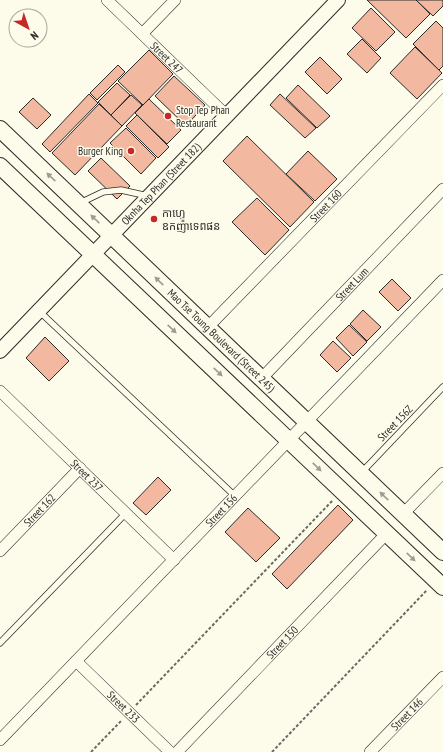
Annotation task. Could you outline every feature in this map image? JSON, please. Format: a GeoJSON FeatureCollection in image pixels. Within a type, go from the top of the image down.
{"type":"FeatureCollection","features":[{"type":"Feature","properties":{"kind":"main road","name":"Mao Tse Toung Boulevard (Street 245)"},"geometry":{"type":"LineString","coordinates":[[0,129],[443,552]]}},
{"type":"Feature","properties":{"kind":"main road"},"geometry":{"type":"LineString","coordinates":[[0,166],[440,584]]}},
{"type":"Feature","properties":{"kind":"street","name":"Street 247"},"geometry":{"type":"LineString","coordinates":[[107,0],[226,115]]}},
{"type":"Feature","properties":{"kind":"street"},"geometry":{"type":"LineString","coordinates":[[142,34],[174,0]]}},
{"type":"Feature","properties":{"kind":"street","name":"Oknha Tep Phan (Street 182)"},"geometry":{"type":"LineString","coordinates":[[0,351],[111,234],[338,0]]}},
{"type":"Feature","properties":{"kind":"street","name":"Street 160"},"geometry":{"type":"LineString","coordinates":[[208,327],[443,85]]}},
{"type":"Feature","properties":{"kind":"street","name":"Street Lum"},"geometry":{"type":"LineString","coordinates":[[262,378],[443,189]]}},
{"type":"Feature","properties":{"kind":"street","name":"Street 156"},"geometry":{"type":"LineString","coordinates":[[0,740],[443,280]]}},
{"type":"Feature","properties":{"kind":"street","name":"Street 237"},"geometry":{"type":"LineString","coordinates":[[0,391],[174,560]]}},
{"type":"Feature","properties":{"kind":"street","name":"Street 162"},"geometry":{"type":"LineString","coordinates":[[0,551],[80,468]]}},
{"type":"Feature","properties":{"kind":"street"},"geometry":{"type":"LineString","coordinates":[[403,514],[443,473]]}},
{"type":"Feature","properties":{"kind":"street","name":"Street 150"},"geometry":{"type":"LineString","coordinates":[[177,752],[387,534]]}},
{"type":"Feature","properties":{"kind":"street","name":"Street 233"},"geometry":{"type":"LineString","coordinates":[[76,661],[170,752]]}},
{"type":"Feature","properties":{"kind":"street","name":"Street 146"},"geometry":{"type":"LineString","coordinates":[[370,752],[443,677]]}},
{"type":"Feature","properties":{"kind":"lane"},"geometry":{"type":"LineString","coordinates":[[79,204],[103,192],[121,190],[148,196]]}},
{"type":"Feature","properties":{"kind":"lane"},"geometry":{"type":"LineString","coordinates":[[38,311],[235,496]]}},
{"type":"Feature","properties":{"kind":"lane","name":"Street 156Z"},"geometry":{"type":"LineString","coordinates":[[360,473],[443,387]]}},
{"type":"Feature","properties":{"kind":"lane"},"geometry":{"type":"LineString","coordinates":[[0,643],[126,513]]}},
{"type":"Feature","properties":{"kind":"path"},"geometry":{"type":"LineString","coordinates":[[91,752],[342,491]]}},
{"type":"Feature","properties":{"kind":"path"},"geometry":{"type":"LineString","coordinates":[[272,752],[440,584]]}},
{"type":"Feature","properties":{"kind":"building"},"geometry":{"type":"Polygon","coordinates":[[[367,0],[416,0],[430,14],[406,38],[367,0]]]}},
{"type":"Feature","properties":{"kind":"building"},"geometry":{"type":"Polygon","coordinates":[[[416,0],[443,0],[443,6],[433,16],[416,0]]]}},
{"type":"Feature","properties":{"kind":"building"},"geometry":{"type":"Polygon","coordinates":[[[371,8],[395,32],[376,51],[352,28],[371,8]]]}},
{"type":"Feature","properties":{"kind":"building"},"geometry":{"type":"Polygon","coordinates":[[[436,21],[443,28],[443,66],[439,70],[413,44],[436,21]]]}},
{"type":"Feature","properties":{"kind":"building"},"geometry":{"type":"Polygon","coordinates":[[[362,39],[381,58],[367,73],[347,54],[362,39]]]}},
{"type":"Feature","properties":{"kind":"building"},"geometry":{"type":"Polygon","coordinates":[[[415,47],[442,73],[417,99],[390,73],[415,47]]]}},
{"type":"Feature","properties":{"kind":"building"},"geometry":{"type":"Polygon","coordinates":[[[149,50],[173,74],[143,105],[118,81],[149,50]]]}},
{"type":"Feature","properties":{"kind":"building"},"geometry":{"type":"Polygon","coordinates":[[[320,57],[342,79],[327,94],[305,72],[320,57]]]}},
{"type":"Feature","properties":{"kind":"building"},"geometry":{"type":"Polygon","coordinates":[[[118,65],[125,72],[97,100],[90,93],[118,65]]]}},
{"type":"Feature","properties":{"kind":"building"},"geometry":{"type":"Polygon","coordinates":[[[174,76],[205,105],[186,126],[155,96],[174,76]]]}},
{"type":"Feature","properties":{"kind":"building"},"geometry":{"type":"Polygon","coordinates":[[[117,83],[130,95],[111,115],[98,102],[117,83]]]}},
{"type":"Feature","properties":{"kind":"building"},"geometry":{"type":"Polygon","coordinates":[[[298,85],[330,116],[317,128],[286,98],[298,85]]]}},
{"type":"Feature","properties":{"kind":"building"},"geometry":{"type":"Polygon","coordinates":[[[89,94],[98,103],[50,152],[42,144],[89,94]]]}},
{"type":"Feature","properties":{"kind":"building"},"geometry":{"type":"Polygon","coordinates":[[[280,94],[316,128],[305,138],[270,105],[280,94]]]}},
{"type":"Feature","properties":{"kind":"building"},"geometry":{"type":"Polygon","coordinates":[[[131,95],[142,105],[122,126],[111,115],[131,95]]]}},
{"type":"Feature","properties":{"kind":"building"},"geometry":{"type":"Polygon","coordinates":[[[33,98],[51,115],[37,129],[19,112],[33,98]]]}},
{"type":"Feature","properties":{"kind":"building"},"geometry":{"type":"Polygon","coordinates":[[[149,99],[181,130],[167,144],[135,113],[149,99]]]}},
{"type":"Feature","properties":{"kind":"building"},"geometry":{"type":"Polygon","coordinates":[[[99,104],[122,126],[75,175],[52,153],[99,104]]]}},
{"type":"Feature","properties":{"kind":"building"},"geometry":{"type":"Polygon","coordinates":[[[137,115],[169,147],[158,158],[126,126],[137,115]]]}},
{"type":"Feature","properties":{"kind":"building"},"geometry":{"type":"Polygon","coordinates":[[[126,128],[156,158],[141,174],[110,143],[126,128]]]}},
{"type":"Feature","properties":{"kind":"building"},"geometry":{"type":"Polygon","coordinates":[[[247,136],[314,202],[290,227],[223,161],[247,136]]]}},
{"type":"Feature","properties":{"kind":"building"},"geometry":{"type":"Polygon","coordinates":[[[308,151],[337,179],[315,201],[286,174],[308,151]]]}},
{"type":"Feature","properties":{"kind":"building"},"geometry":{"type":"Polygon","coordinates":[[[101,158],[130,186],[117,199],[88,171],[101,158]]]}},
{"type":"Feature","properties":{"kind":"building"},"geometry":{"type":"Polygon","coordinates":[[[257,198],[289,230],[265,255],[232,222],[257,198]]]}},
{"type":"Feature","properties":{"kind":"building"},"geometry":{"type":"Polygon","coordinates":[[[392,279],[411,298],[398,311],[379,292],[392,279]]]}},
{"type":"Feature","properties":{"kind":"building"},"geometry":{"type":"Polygon","coordinates":[[[363,310],[381,327],[367,341],[350,324],[363,310]]]}},
{"type":"Feature","properties":{"kind":"building"},"geometry":{"type":"Polygon","coordinates":[[[349,325],[367,342],[353,356],[336,338],[349,325]]]}},
{"type":"Feature","properties":{"kind":"building"},"geometry":{"type":"Polygon","coordinates":[[[45,337],[69,361],[49,381],[26,358],[45,337]]]}},
{"type":"Feature","properties":{"kind":"building"},"geometry":{"type":"Polygon","coordinates":[[[333,341],[351,358],[337,372],[320,355],[333,341]]]}},
{"type":"Feature","properties":{"kind":"building"},"geometry":{"type":"Polygon","coordinates":[[[158,477],[171,490],[146,515],[133,503],[158,477]]]}},
{"type":"Feature","properties":{"kind":"building"},"geometry":{"type":"Polygon","coordinates":[[[338,505],[353,520],[287,589],[272,574],[338,505]]]}},
{"type":"Feature","properties":{"kind":"building"},"geometry":{"type":"Polygon","coordinates":[[[248,508],[280,538],[256,562],[225,532],[248,508]]]}},
{"type":"Feature","properties":{"kind":"place","name":"Stop Tep Phan Restaurant"},"geometry":{"type":"Point","coordinates":[168,116]}},
{"type":"Feature","properties":{"kind":"place","name":"Burger King"},"geometry":{"type":"Point","coordinates":[131,151]}},
{"type":"Feature","properties":{"kind":"place","name":"កាហ្វេ ឧកញ៉ាទេពផន"},"geometry":{"type":"Point","coordinates":[154,219]}}]}
